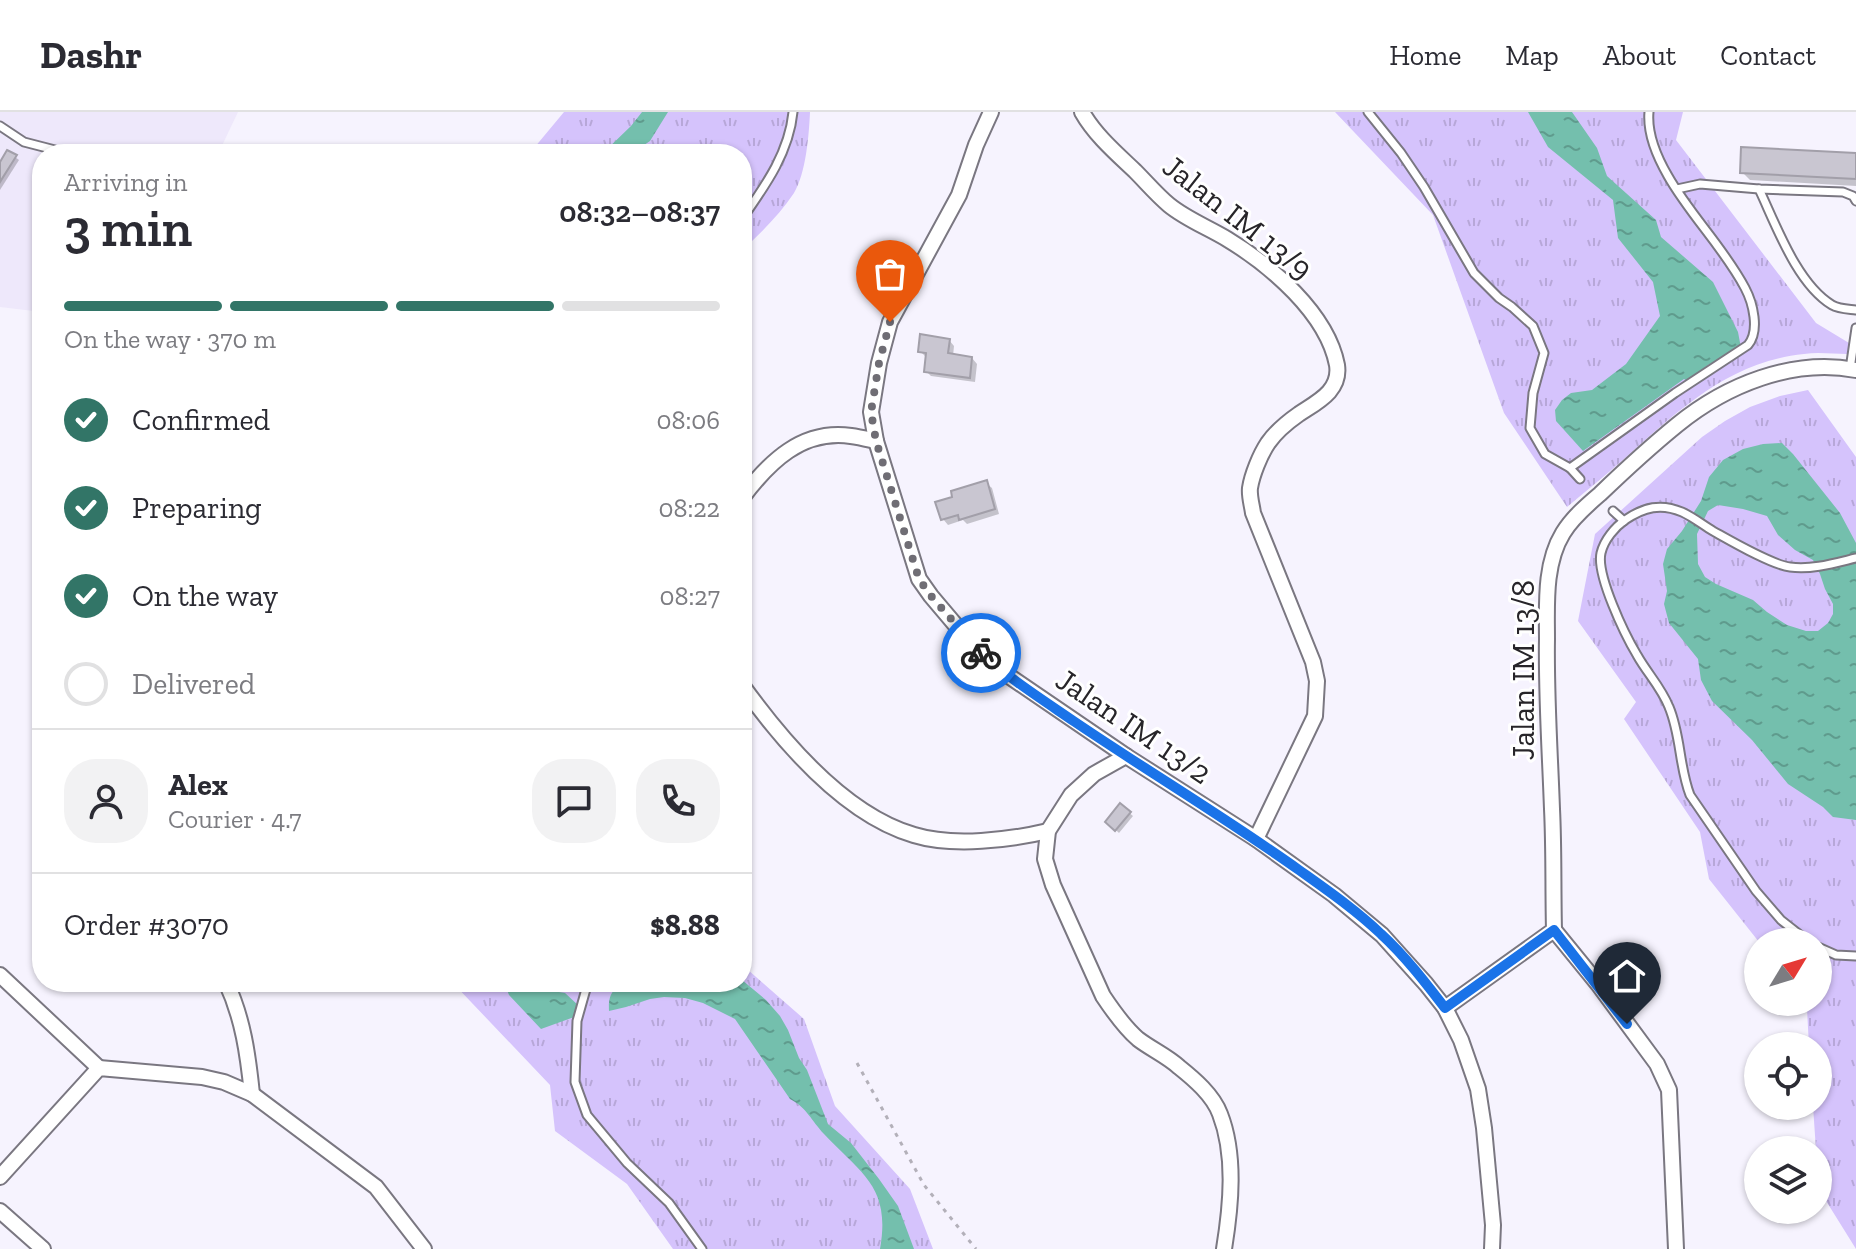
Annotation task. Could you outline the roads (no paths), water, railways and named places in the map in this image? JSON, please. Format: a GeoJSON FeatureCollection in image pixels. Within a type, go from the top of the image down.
{"type":"FeatureCollection","features":[{"type":"Feature","properties":{"kind":"street","name":"Jalan IM 13/2"},"geometry":{"type":"LineString","coordinates":[[991,112],[959,195],[890,322],[871,412],[876,441],[919,579],[975,648],[1003,672],[1256,839],[1345,903],[1382,935],[1426,984],[1445,1008],[1461,1040],[1478,1089],[1493,1225],[1492,1249]]}},
{"type":"Feature","properties":{"kind":"street","name":"Jalan IM 13/9"},"geometry":{"type":"LineString","coordinates":[[1084,115],[1101,138],[1171,207],[1230,240],[1298,295],[1326,335],[1338,369],[1331,391],[1297,415],[1268,443],[1250,489],[1253,513],[1313,662],[1317,681],[1315,716],[1256,839]]}},
{"type":"Feature","properties":{"kind":"street","name":"Jalan IM 13/8"},"geometry":{"type":"LineString","coordinates":[[1554,930],[1547,591],[1553,558],[1564,530],[1661,438],[1719,396],[1773,374],[1805,367],[1853,369]]}},
{"type":"Feature","properties":{"kind":"street"},"geometry":{"type":"LineString","coordinates":[[752,485],[774,460],[803,442],[848,435],[876,441]]}},
{"type":"Feature","properties":{"kind":"street"},"geometry":{"type":"LineString","coordinates":[[752,699],[821,777],[862,811],[893,828],[918,837],[977,841],[1019,838],[1048,831]]}},
{"type":"Feature","properties":{"kind":"street"},"geometry":{"type":"LineString","coordinates":[[1126,756],[1094,774],[1071,795],[1048,831],[1045,859],[1053,885],[1113,1012],[1137,1038],[1177,1065],[1202,1087],[1219,1111],[1230,1150],[1229,1219],[1224,1249]]}},
{"type":"Feature","properties":{"kind":"street"},"geometry":{"type":"LineString","coordinates":[[1445,1008],[1554,930],[1657,1064],[1669,1090],[1676,1249]]}},
{"type":"Feature","properties":{"kind":"street"},"geometry":{"type":"LineString","coordinates":[[0,975],[99,1068],[202,1077],[252,1094],[376,1187],[424,1249]]}},
{"type":"Feature","properties":{"kind":"street"},"geometry":{"type":"LineString","coordinates":[[231,992],[245,1040],[252,1094]]}},
{"type":"Feature","properties":{"kind":"street"},"geometry":{"type":"LineString","coordinates":[[0,1177],[99,1068]]}},
{"type":"Feature","properties":{"kind":"street"},"geometry":{"type":"LineString","coordinates":[[0,1211],[43,1249]]}},
{"type":"Feature","properties":{"kind":"lane"},"geometry":{"type":"LineString","coordinates":[[752,205],[772,176],[791,131],[793,112]]}},
{"type":"Feature","properties":{"kind":"lane"},"geometry":{"type":"LineString","coordinates":[[1368,112],[1424,187],[1474,273],[1533,326],[1544,353],[1533,393],[1530,428],[1545,454],[1570,468],[1580,479]]}},
{"type":"Feature","properties":{"kind":"lane"},"geometry":{"type":"LineString","coordinates":[[1570,468],[1754,338],[1755,326],[1747,290],[1669,178],[1655,150],[1649,112]]}},
{"type":"Feature","properties":{"kind":"lane"},"geometry":{"type":"LineString","coordinates":[[0,126],[32,144]]}},
{"type":"Feature","properties":{"kind":"lane"},"geometry":{"type":"LineString","coordinates":[[1677,189],[1700,184],[1843,192],[1853,196],[1856,201]]}},
{"type":"Feature","properties":{"kind":"lane"},"geometry":{"type":"LineString","coordinates":[[1759,189],[1786,248],[1813,291],[1835,307],[1856,310]]}},
{"type":"Feature","properties":{"kind":"lane"},"geometry":{"type":"LineString","coordinates":[[1853,369],[1856,328]]}},
{"type":"Feature","properties":{"kind":"lane"},"geometry":{"type":"LineString","coordinates":[[1791,928],[1756,891],[1690,795],[1684,780],[1670,708],[1637,656],[1617,614],[1603,578],[1600,554],[1612,531],[1637,513],[1655,506],[1684,513],[1773,562],[1789,567],[1808,567],[1856,558]]}},
{"type":"Feature","properties":{"kind":"lane"},"geometry":{"type":"LineString","coordinates":[[1613,511],[1624,521]]}},
{"type":"Feature","properties":{"kind":"lane"},"geometry":{"type":"LineString","coordinates":[[1832,953],[1856,956]]}},
{"type":"Feature","properties":{"kind":"lane"},"geometry":{"type":"LineString","coordinates":[[585,992],[577,1021],[575,1082],[587,1115],[627,1163],[669,1203],[702,1249]]}},
{"type":"Feature","properties":{"kind":"water"},"geometry":{"type":"Polygon","coordinates":[[[642,112],[668,112],[646,144],[612,144],[642,112]]]}},
{"type":"Feature","properties":{"kind":"water"},"geometry":{"type":"Polygon","coordinates":[[[1528,112],[1572,112],[1597,148],[1607,176],[1656,220],[1661,237],[1713,282],[1738,332],[1741,348],[1708,365],[1687,381],[1684,379],[1583,451],[1556,421],[1555,410],[1571,393],[1592,390],[1626,364],[1660,316],[1653,282],[1618,238],[1613,200],[1548,147],[1528,112]]]}},
{"type":"Feature","properties":{"kind":"water"},"geometry":{"type":"Polygon","coordinates":[[[1782,443],[1793,454],[1840,513],[1856,543],[1856,820],[1833,817],[1788,784],[1752,740],[1712,701],[1701,680],[1698,659],[1669,623],[1664,604],[1667,591],[1663,564],[1667,549],[1701,501],[1709,477],[1723,460],[1743,449],[1782,443]],[[1718,505],[1708,511],[1697,534],[1698,564],[1705,577],[1753,600],[1787,625],[1818,631],[1833,614],[1833,604],[1813,560],[1778,535],[1767,516],[1718,505]]]}},
{"type":"Feature","properties":{"kind":"water"},"geometry":{"type":"Polygon","coordinates":[[[752,988],[780,1016],[807,1070],[828,1124],[851,1143],[898,1206],[914,1249],[880,1249],[881,1210],[870,1183],[805,1110],[790,1099],[735,1019],[685,998],[650,999],[609,1011],[613,992],[752,992],[752,988]]]}},
{"type":"Feature","properties":{"kind":"water"},"geometry":{"type":"Polygon","coordinates":[[[508,992],[565,993],[579,1006],[577,1016],[541,1029],[508,992]]]}}]}
